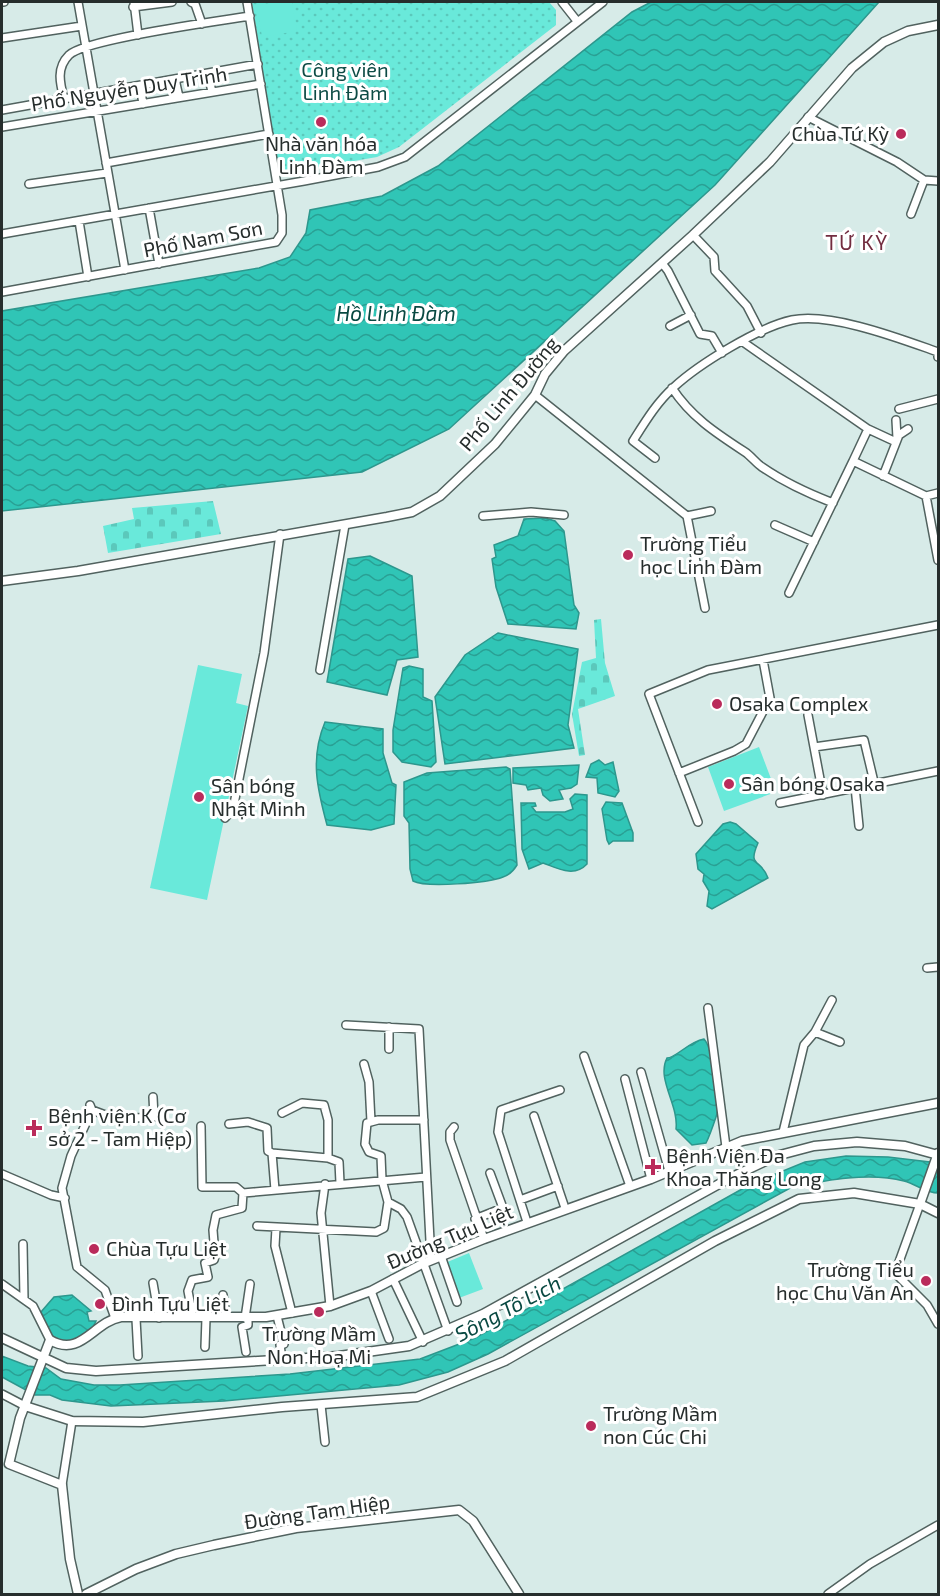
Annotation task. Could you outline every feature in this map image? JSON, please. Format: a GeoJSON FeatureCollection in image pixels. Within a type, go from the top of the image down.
{"type":"FeatureCollection","features":[{"type":"Feature","properties":{"kind":"street"},"geometry":{"type":"LineString","coordinates":[[78,2],[125,270]]}},
{"type":"Feature","properties":{"kind":"street"},"geometry":{"type":"LineString","coordinates":[[138,35],[133,4],[172,2]]}},
{"type":"Feature","properties":{"kind":"street"},"geometry":{"type":"LineString","coordinates":[[191,2],[195,4],[202,24]]}},
{"type":"Feature","properties":{"kind":"street","name":"Phố Nam Sơn"},"geometry":{"type":"LineString","coordinates":[[2,292],[276,242],[282,233],[282,215],[247,2]]}},
{"type":"Feature","properties":{"kind":"street"},"geometry":{"type":"LineString","coordinates":[[562,2],[578,21]]}},
{"type":"Feature","properties":{"kind":"street"},"geometry":{"type":"LineString","coordinates":[[2,234],[378,167],[405,157],[603,2]]}},
{"type":"Feature","properties":{"kind":"street"},"geometry":{"type":"LineString","coordinates":[[64,99],[59,76],[62,68],[68,56],[85,45],[250,16]]}},
{"type":"Feature","properties":{"kind":"street","name":"Phố Linh Đường"},"geometry":{"type":"LineString","coordinates":[[2,581],[78,571],[412,512],[440,496],[495,444],[535,395],[545,374],[564,351],[770,162],[852,68],[884,42],[908,31],[939,25]]}},
{"type":"Feature","properties":{"kind":"street"},"geometry":{"type":"LineString","coordinates":[[2,38],[82,26]]}},
{"type":"Feature","properties":{"kind":"street","name":"Phố Nguyễn Duy Trinh"},"geometry":{"type":"LineString","coordinates":[[2,110],[258,64]]}},
{"type":"Feature","properties":{"kind":"street"},"geometry":{"type":"LineString","coordinates":[[208,74],[212,92]]}},
{"type":"Feature","properties":{"kind":"street"},"geometry":{"type":"LineString","coordinates":[[176,79],[179,98]]}},
{"type":"Feature","properties":{"kind":"street","name":"Phố Nguyễn Duy Trinh"},"geometry":{"type":"LineString","coordinates":[[2,127],[261,84]]}},
{"type":"Feature","properties":{"kind":"street"},"geometry":{"type":"LineString","coordinates":[[140,86],[143,104]]}},
{"type":"Feature","properties":{"kind":"street"},"geometry":{"type":"LineString","coordinates":[[808,117],[897,162],[924,180],[939,181]]}},
{"type":"Feature","properties":{"kind":"street"},"geometry":{"type":"LineString","coordinates":[[106,163],[269,134]]}},
{"type":"Feature","properties":{"kind":"street"},"geometry":{"type":"LineString","coordinates":[[29,184],[107,173]]}},
{"type":"Feature","properties":{"kind":"street"},"geometry":{"type":"LineString","coordinates":[[911,214],[924,180]]}},
{"type":"Feature","properties":{"kind":"street"},"geometry":{"type":"LineString","coordinates":[[149,208],[159,264]]}},
{"type":"Feature","properties":{"kind":"street"},"geometry":{"type":"LineString","coordinates":[[79,221],[88,277]]}},
{"type":"Feature","properties":{"kind":"street"},"geometry":{"type":"LineString","coordinates":[[693,235],[714,257],[715,271],[747,306],[760,333]]}},
{"type":"Feature","properties":{"kind":"street"},"geometry":{"type":"LineString","coordinates":[[662,263],[700,334],[712,336],[722,353]]}},
{"type":"Feature","properties":{"kind":"street"},"geometry":{"type":"LineString","coordinates":[[670,326],[691,315]]}},
{"type":"Feature","properties":{"kind":"street"},"geometry":{"type":"LineString","coordinates":[[654,458],[633,441],[650,414],[672,388],[722,353],[760,333],[793,320],[821,320],[856,326],[938,352],[939,357]]}},
{"type":"Feature","properties":{"kind":"street"},"geometry":{"type":"LineString","coordinates":[[743,342],[867,429],[897,439]]}},
{"type":"Feature","properties":{"kind":"street"},"geometry":{"type":"LineString","coordinates":[[672,388],[683,405],[702,424],[749,455],[759,465],[797,489],[833,503]]}},
{"type":"Feature","properties":{"kind":"street"},"geometry":{"type":"LineString","coordinates":[[535,395],[687,516],[705,609]]}},
{"type":"Feature","properties":{"kind":"street"},"geometry":{"type":"LineString","coordinates":[[898,409],[939,399]]}},
{"type":"Feature","properties":{"kind":"street"},"geometry":{"type":"LineString","coordinates":[[883,476],[897,439],[896,420]]}},
{"type":"Feature","properties":{"kind":"street"},"geometry":{"type":"LineString","coordinates":[[789,593],[867,429]]}},
{"type":"Feature","properties":{"kind":"street"},"geometry":{"type":"LineString","coordinates":[[897,439],[908,429]]}},
{"type":"Feature","properties":{"kind":"street"},"geometry":{"type":"LineString","coordinates":[[854,459],[883,476],[926,496],[939,493]]}},
{"type":"Feature","properties":{"kind":"street"},"geometry":{"type":"LineString","coordinates":[[926,496],[939,560]]}},
{"type":"Feature","properties":{"kind":"street"},"geometry":{"type":"LineString","coordinates":[[687,516],[711,511]]}},
{"type":"Feature","properties":{"kind":"street"},"geometry":{"type":"LineString","coordinates":[[483,516],[531,512],[564,515]]}},
{"type":"Feature","properties":{"kind":"street"},"geometry":{"type":"LineString","coordinates":[[320,670],[345,525]]}},
{"type":"Feature","properties":{"kind":"street"},"geometry":{"type":"LineString","coordinates":[[775,525],[814,542]]}},
{"type":"Feature","properties":{"kind":"street"},"geometry":{"type":"LineString","coordinates":[[225,818],[232,809],[257,689],[280,534]]}},
{"type":"Feature","properties":{"kind":"street"},"geometry":{"type":"LineString","coordinates":[[698,822],[649,694],[708,670],[939,625]]}},
{"type":"Feature","properties":{"kind":"street"},"geometry":{"type":"LineString","coordinates":[[679,773],[746,744],[770,698],[763,660]]}},
{"type":"Feature","properties":{"kind":"street"},"geometry":{"type":"LineString","coordinates":[[808,715],[823,795]]}},
{"type":"Feature","properties":{"kind":"street"},"geometry":{"type":"LineString","coordinates":[[814,747],[864,740],[874,782]]}},
{"type":"Feature","properties":{"kind":"street"},"geometry":{"type":"LineString","coordinates":[[780,803],[874,782],[939,771]]}},
{"type":"Feature","properties":{"kind":"street"},"geometry":{"type":"LineString","coordinates":[[855,787],[859,826]]}},
{"type":"Feature","properties":{"kind":"street"},"geometry":{"type":"LineString","coordinates":[[927,968],[939,967]]}},
{"type":"Feature","properties":{"kind":"street"},"geometry":{"type":"LineString","coordinates":[[783,1132],[804,1045],[815,1032],[832,1000]]}},
{"type":"Feature","properties":{"kind":"street"},"geometry":{"type":"LineString","coordinates":[[708,1008],[726,1148]]}},
{"type":"Feature","properties":{"kind":"street"},"geometry":{"type":"LineString","coordinates":[[346,1025],[419,1029],[426,1177],[427,1262]]}},
{"type":"Feature","properties":{"kind":"street"},"geometry":{"type":"LineString","coordinates":[[389,1027],[389,1049]]}},
{"type":"Feature","properties":{"kind":"street"},"geometry":{"type":"LineString","coordinates":[[815,1032],[840,1042]]}},
{"type":"Feature","properties":{"kind":"street"},"geometry":{"type":"LineString","coordinates":[[585,1056],[630,1186]]}},
{"type":"Feature","properties":{"kind":"street"},"geometry":{"type":"LineString","coordinates":[[364,1064],[369,1082],[371,1122]]}},
{"type":"Feature","properties":{"kind":"street"},"geometry":{"type":"LineString","coordinates":[[641,1072],[669,1172]]}},
{"type":"Feature","properties":{"kind":"street"},"geometry":{"type":"LineString","coordinates":[[625,1079],[651,1179]]}},
{"type":"Feature","properties":{"kind":"street"},"geometry":{"type":"LineString","coordinates":[[527,1222],[498,1132],[501,1110],[561,1090]]}},
{"type":"Feature","properties":{"kind":"street"},"geometry":{"type":"LineString","coordinates":[[2,1284],[33,1306],[50,1340],[63,1345],[79,1344],[101,1325],[116,1318],[105,1290],[77,1268],[65,1198],[64,1176],[91,1108],[116,1119],[154,1117],[153,1097]]}},
{"type":"Feature","properties":{"kind":"street"},"geometry":{"type":"LineString","coordinates":[[282,1113],[302,1103],[324,1105],[328,1120],[328,1158]]}},
{"type":"Feature","properties":{"kind":"street","name":"Đường Tựu Liệt"},"geometry":{"type":"LineString","coordinates":[[116,1318],[246,1318],[277,1316],[330,1306],[370,1291],[441,1256],[565,1208],[651,1179],[726,1148],[783,1132],[939,1103]]}},
{"type":"Feature","properties":{"kind":"street"},"geometry":{"type":"LineString","coordinates":[[534,1116],[565,1208]]}},
{"type":"Feature","properties":{"kind":"street"},"geometry":{"type":"LineString","coordinates":[[257,1226],[376,1232],[384,1228],[388,1202],[382,1180],[381,1156],[369,1152],[365,1144],[367,1123],[424,1120]]}},
{"type":"Feature","properties":{"kind":"street"},"geometry":{"type":"LineString","coordinates":[[229,1124],[248,1122],[264,1125],[267,1128],[268,1151],[272,1153],[328,1158],[339,1162],[340,1183]]}},
{"type":"Feature","properties":{"kind":"street"},"geometry":{"type":"LineString","coordinates":[[201,1126],[202,1187],[236,1187],[243,1193],[325,1184],[426,1177]]}},
{"type":"Feature","properties":{"kind":"street"},"geometry":{"type":"LineString","coordinates":[[454,1127],[450,1132],[450,1140],[475,1219],[484,1239]]}},
{"type":"Feature","properties":{"kind":"street"},"geometry":{"type":"LineString","coordinates":[[2,1338],[42,1362],[66,1368],[96,1371],[377,1352],[423,1342],[448,1331],[730,1178],[776,1156],[813,1146],[857,1142],[905,1146],[938,1156],[895,1273],[927,1305],[939,1324]]}},
{"type":"Feature","properties":{"kind":"street"},"geometry":{"type":"LineString","coordinates":[[272,1153],[275,1190]]}},
{"type":"Feature","properties":{"kind":"street"},"geometry":{"type":"LineString","coordinates":[[475,1219],[503,1208],[490,1173]]}},
{"type":"Feature","properties":{"kind":"street"},"geometry":{"type":"LineString","coordinates":[[2,1174],[51,1195],[65,1198]]}},
{"type":"Feature","properties":{"kind":"street"},"geometry":{"type":"LineString","coordinates":[[325,1184],[322,1229],[330,1306]]}},
{"type":"Feature","properties":{"kind":"street"},"geometry":{"type":"LineString","coordinates":[[520,1200],[558,1186]]}},
{"type":"Feature","properties":{"kind":"street"},"geometry":{"type":"LineString","coordinates":[[193,1317],[188,1291],[192,1280],[208,1277],[206,1263],[214,1260],[215,1256],[213,1230],[216,1215],[242,1208],[243,1193]]}},
{"type":"Feature","properties":{"kind":"street"},"geometry":{"type":"LineString","coordinates":[[2,1394],[25,1406],[72,1421],[142,1422],[417,1397],[505,1362],[715,1241],[799,1199],[854,1193],[921,1200],[939,1213]]}},
{"type":"Feature","properties":{"kind":"street"},"geometry":{"type":"LineString","coordinates":[[388,1202],[401,1209],[407,1217],[427,1262],[448,1331]]}},
{"type":"Feature","properties":{"kind":"street"},"geometry":{"type":"LineString","coordinates":[[276,1228],[275,1246],[292,1313]]}},
{"type":"Feature","properties":{"kind":"street"},"geometry":{"type":"LineString","coordinates":[[22,1244],[24,1299]]}},
{"type":"Feature","properties":{"kind":"street"},"geometry":{"type":"LineString","coordinates":[[441,1256],[457,1302]]}},
{"type":"Feature","properties":{"kind":"street"},"geometry":{"type":"LineString","coordinates":[[393,1279],[423,1342]]}},
{"type":"Feature","properties":{"kind":"street"},"geometry":{"type":"LineString","coordinates":[[153,1283],[159,1318]]}},
{"type":"Feature","properties":{"kind":"street"},"geometry":{"type":"LineString","coordinates":[[246,1352],[242,1328],[248,1325],[246,1318],[250,1284]]}},
{"type":"Feature","properties":{"kind":"street"},"geometry":{"type":"LineString","coordinates":[[370,1291],[389,1339]]}},
{"type":"Feature","properties":{"kind":"street"},"geometry":{"type":"LineString","coordinates":[[223,1295],[226,1317]]}},
{"type":"Feature","properties":{"kind":"street"},"geometry":{"type":"LineString","coordinates":[[277,1316],[284,1344],[280,1345],[282,1359]]}},
{"type":"Feature","properties":{"kind":"street"},"geometry":{"type":"LineString","coordinates":[[205,1347],[206,1318]]}},
{"type":"Feature","properties":{"kind":"street"},"geometry":{"type":"LineString","coordinates":[[136,1319],[138,1356]]}},
{"type":"Feature","properties":{"kind":"street"},"geometry":{"type":"LineString","coordinates":[[50,1340],[25,1406],[9,1464],[62,1485]]}},
{"type":"Feature","properties":{"kind":"street"},"geometry":{"type":"LineString","coordinates":[[321,1405],[325,1442]]}},
{"type":"Feature","properties":{"kind":"street"},"geometry":{"type":"LineString","coordinates":[[72,1421],[62,1485],[70,1559],[78,1594]]}},
{"type":"Feature","properties":{"kind":"street","name":"Đường Tam Hiệp"},"geometry":{"type":"LineString","coordinates":[[86,1594],[136,1569],[176,1554],[224,1543],[296,1528],[459,1510],[473,1521],[519,1594]]}},
{"type":"Feature","properties":{"kind":"street"},"geometry":{"type":"LineString","coordinates":[[828,1594],[870,1564],[939,1525]]}},
{"type":"Feature","properties":{"kind":"green space","name":"Công viên Linh Đàm"},"geometry":{"type":"Polygon","coordinates":[[[252,2],[549,2],[556,10],[556,25],[399,147],[377,157],[279,174],[252,2]]]}},
{"type":"Feature","properties":{"kind":"green space"},"geometry":{"type":"Polygon","coordinates":[[[292,2],[297,31],[262,37],[257,5],[292,2]]]}},
{"type":"Feature","properties":{"kind":"green space"},"geometry":{"type":"Polygon","coordinates":[[[213,501],[221,534],[108,553],[103,526],[134,519],[132,508],[213,501]]]}},
{"type":"Feature","properties":{"kind":"green space"},"geometry":{"type":"Polygon","coordinates":[[[601,619],[605,663],[615,696],[578,709],[585,755],[579,756],[572,714],[582,662],[596,658],[594,620],[601,619]]]}},
{"type":"Feature","properties":{"kind":"green space","name":"Sân bóng Nhật Minh"},"geometry":{"type":"Polygon","coordinates":[[[198,665],[242,674],[236,703],[248,706],[207,900],[150,888],[198,665]]]}},
{"type":"Feature","properties":{"kind":"green space"},"geometry":{"type":"Polygon","coordinates":[[[759,747],[776,792],[724,811],[708,767],[759,747]]]}},
{"type":"Feature","properties":{"kind":"green space"},"geometry":{"type":"Polygon","coordinates":[[[469,1253],[483,1289],[459,1298],[445,1263],[469,1253]]]}},
{"type":"Feature","properties":{"kind":"water","name":"Hồ Linh Đàm"},"geometry":{"type":"Polygon","coordinates":[[[651,2],[879,2],[715,185],[449,429],[362,472],[2,511],[2,311],[259,268],[290,257],[306,233],[310,210],[382,196],[438,166],[632,12],[651,2]]]}},
{"type":"Feature","properties":{"kind":"water"},"geometry":{"type":"Polygon","coordinates":[[[545,518],[555,521],[564,531],[574,605],[579,613],[576,629],[508,624],[496,587],[492,559],[496,557],[494,545],[518,536],[524,519],[545,518]]]}},
{"type":"Feature","properties":{"kind":"water"},"geometry":{"type":"Polygon","coordinates":[[[370,556],[412,576],[418,657],[397,660],[387,695],[327,682],[348,559],[370,556]]]}},
{"type":"Feature","properties":{"kind":"water"},"geometry":{"type":"Polygon","coordinates":[[[498,633],[578,649],[568,725],[574,748],[445,764],[435,697],[465,655],[498,633]]]}},
{"type":"Feature","properties":{"kind":"water"},"geometry":{"type":"Polygon","coordinates":[[[409,666],[423,669],[423,697],[432,701],[436,762],[431,767],[402,762],[393,752],[393,730],[403,668],[409,666]]]}},
{"type":"Feature","properties":{"kind":"water"},"geometry":{"type":"Polygon","coordinates":[[[325,722],[383,729],[383,753],[392,783],[396,785],[394,824],[371,830],[327,825],[320,798],[316,761],[320,735],[325,722]]]}},
{"type":"Feature","properties":{"kind":"water"},"geometry":{"type":"Polygon","coordinates":[[[599,760],[605,765],[613,762],[619,791],[615,797],[598,793],[597,778],[586,777],[591,764],[599,760]]]}},
{"type":"Feature","properties":{"kind":"water"},"geometry":{"type":"Polygon","coordinates":[[[579,765],[577,784],[571,788],[559,790],[563,799],[550,801],[543,795],[541,788],[528,790],[526,785],[513,783],[513,768],[579,765]]]}},
{"type":"Feature","properties":{"kind":"water"},"geometry":{"type":"Polygon","coordinates":[[[506,767],[510,769],[517,865],[514,869],[503,877],[471,883],[430,884],[413,881],[410,869],[409,823],[404,816],[404,782],[427,773],[506,767]]]}},
{"type":"Feature","properties":{"kind":"water"},"geometry":{"type":"Polygon","coordinates":[[[575,794],[587,795],[587,864],[571,871],[543,863],[529,869],[522,849],[521,803],[535,803],[536,806],[532,807],[536,812],[565,812],[573,809],[570,799],[575,794]]]}},
{"type":"Feature","properties":{"kind":"water"},"geometry":{"type":"Polygon","coordinates":[[[606,802],[622,803],[633,833],[633,841],[613,841],[609,844],[602,809],[606,802]]]}},
{"type":"Feature","properties":{"kind":"water"},"geometry":{"type":"Polygon","coordinates":[[[730,822],[736,824],[758,843],[754,860],[768,878],[712,909],[707,906],[709,891],[703,881],[704,874],[698,869],[696,854],[723,824],[730,822]]]}},
{"type":"Feature","properties":{"kind":"water"},"geometry":{"type":"Polygon","coordinates":[[[704,1039],[713,1065],[717,1089],[717,1110],[706,1143],[692,1145],[676,1129],[664,1066],[667,1058],[704,1039]]]}},
{"type":"Feature","properties":{"kind":"water"},"geometry":{"type":"Polygon","coordinates":[[[846,1156],[888,1157],[938,1163],[938,1193],[929,1192],[904,1181],[877,1177],[834,1180],[792,1187],[488,1354],[448,1372],[399,1385],[224,1401],[111,1406],[62,1400],[50,1395],[35,1395],[2,1377],[2,1356],[28,1366],[46,1368],[61,1379],[94,1385],[290,1374],[420,1359],[475,1338],[751,1184],[805,1162],[846,1156]]]}},
{"type":"Feature","properties":{"kind":"water"},"geometry":{"type":"Polygon","coordinates":[[[72,1295],[91,1311],[87,1312],[89,1321],[96,1321],[92,1329],[71,1345],[51,1338],[41,1312],[54,1297],[72,1295]]]}},
{"type":"Feature","properties":{"kind":"place","name":"Nhà văn hóa Linh Đàm"},"geometry":{"type":"Point","coordinates":[321,122]}},
{"type":"Feature","properties":{"kind":"place","name":"Chùa Tứ Kỳ"},"geometry":{"type":"Point","coordinates":[901,134]}},
{"type":"Feature","properties":{"kind":"place","name":"Trường Tiểu học Linh Đàm"},"geometry":{"type":"Point","coordinates":[628,555]}},
{"type":"Feature","properties":{"kind":"place","name":"Osaka Complex"},"geometry":{"type":"Point","coordinates":[717,704]}},
{"type":"Feature","properties":{"kind":"place","name":"Sân bóng Osaka"},"geometry":{"type":"Point","coordinates":[729,784]}},
{"type":"Feature","properties":{"kind":"place","name":"Sân bóng Nhật Minh"},"geometry":{"type":"Point","coordinates":[199,797]}},
{"type":"Feature","properties":{"kind":"place","name":"Bệnh viện K (Cơ sở 2 - Tam Hiệp)"},"geometry":{"type":"Point","coordinates":[34,1128]}},
{"type":"Feature","properties":{"kind":"place","name":"Bệnh Viện Đa Khoa Thăng Long"},"geometry":{"type":"Point","coordinates":[653,1167]}},
{"type":"Feature","properties":{"kind":"place","name":"Chùa Tựu Liệt"},"geometry":{"type":"Point","coordinates":[94,1249]}},
{"type":"Feature","properties":{"kind":"place","name":"Trường Tiểu học Chu Văn An"},"geometry":{"type":"Point","coordinates":[926,1281]}},
{"type":"Feature","properties":{"kind":"place","name":"Đình Tựu Liệt"},"geometry":{"type":"Point","coordinates":[100,1304]}},
{"type":"Feature","properties":{"kind":"place","name":"Trường Mầm Non Hoạ Mi"},"geometry":{"type":"Point","coordinates":[319,1312]}},
{"type":"Feature","properties":{"kind":"place","name":"Trường Mầm non Cúc Chi"},"geometry":{"type":"Point","coordinates":[591,1426]}},
{"type":"Feature","properties":{"kind":"district","name":"TỨ KỲ"},"geometry":{"type":"Point","coordinates":[857,243]}},
{"type":"Feature","properties":{"kind":"water label","name":"Sông Tô Lịch"},"geometry":{"type":"Point","coordinates":[508,1309]}}]}
